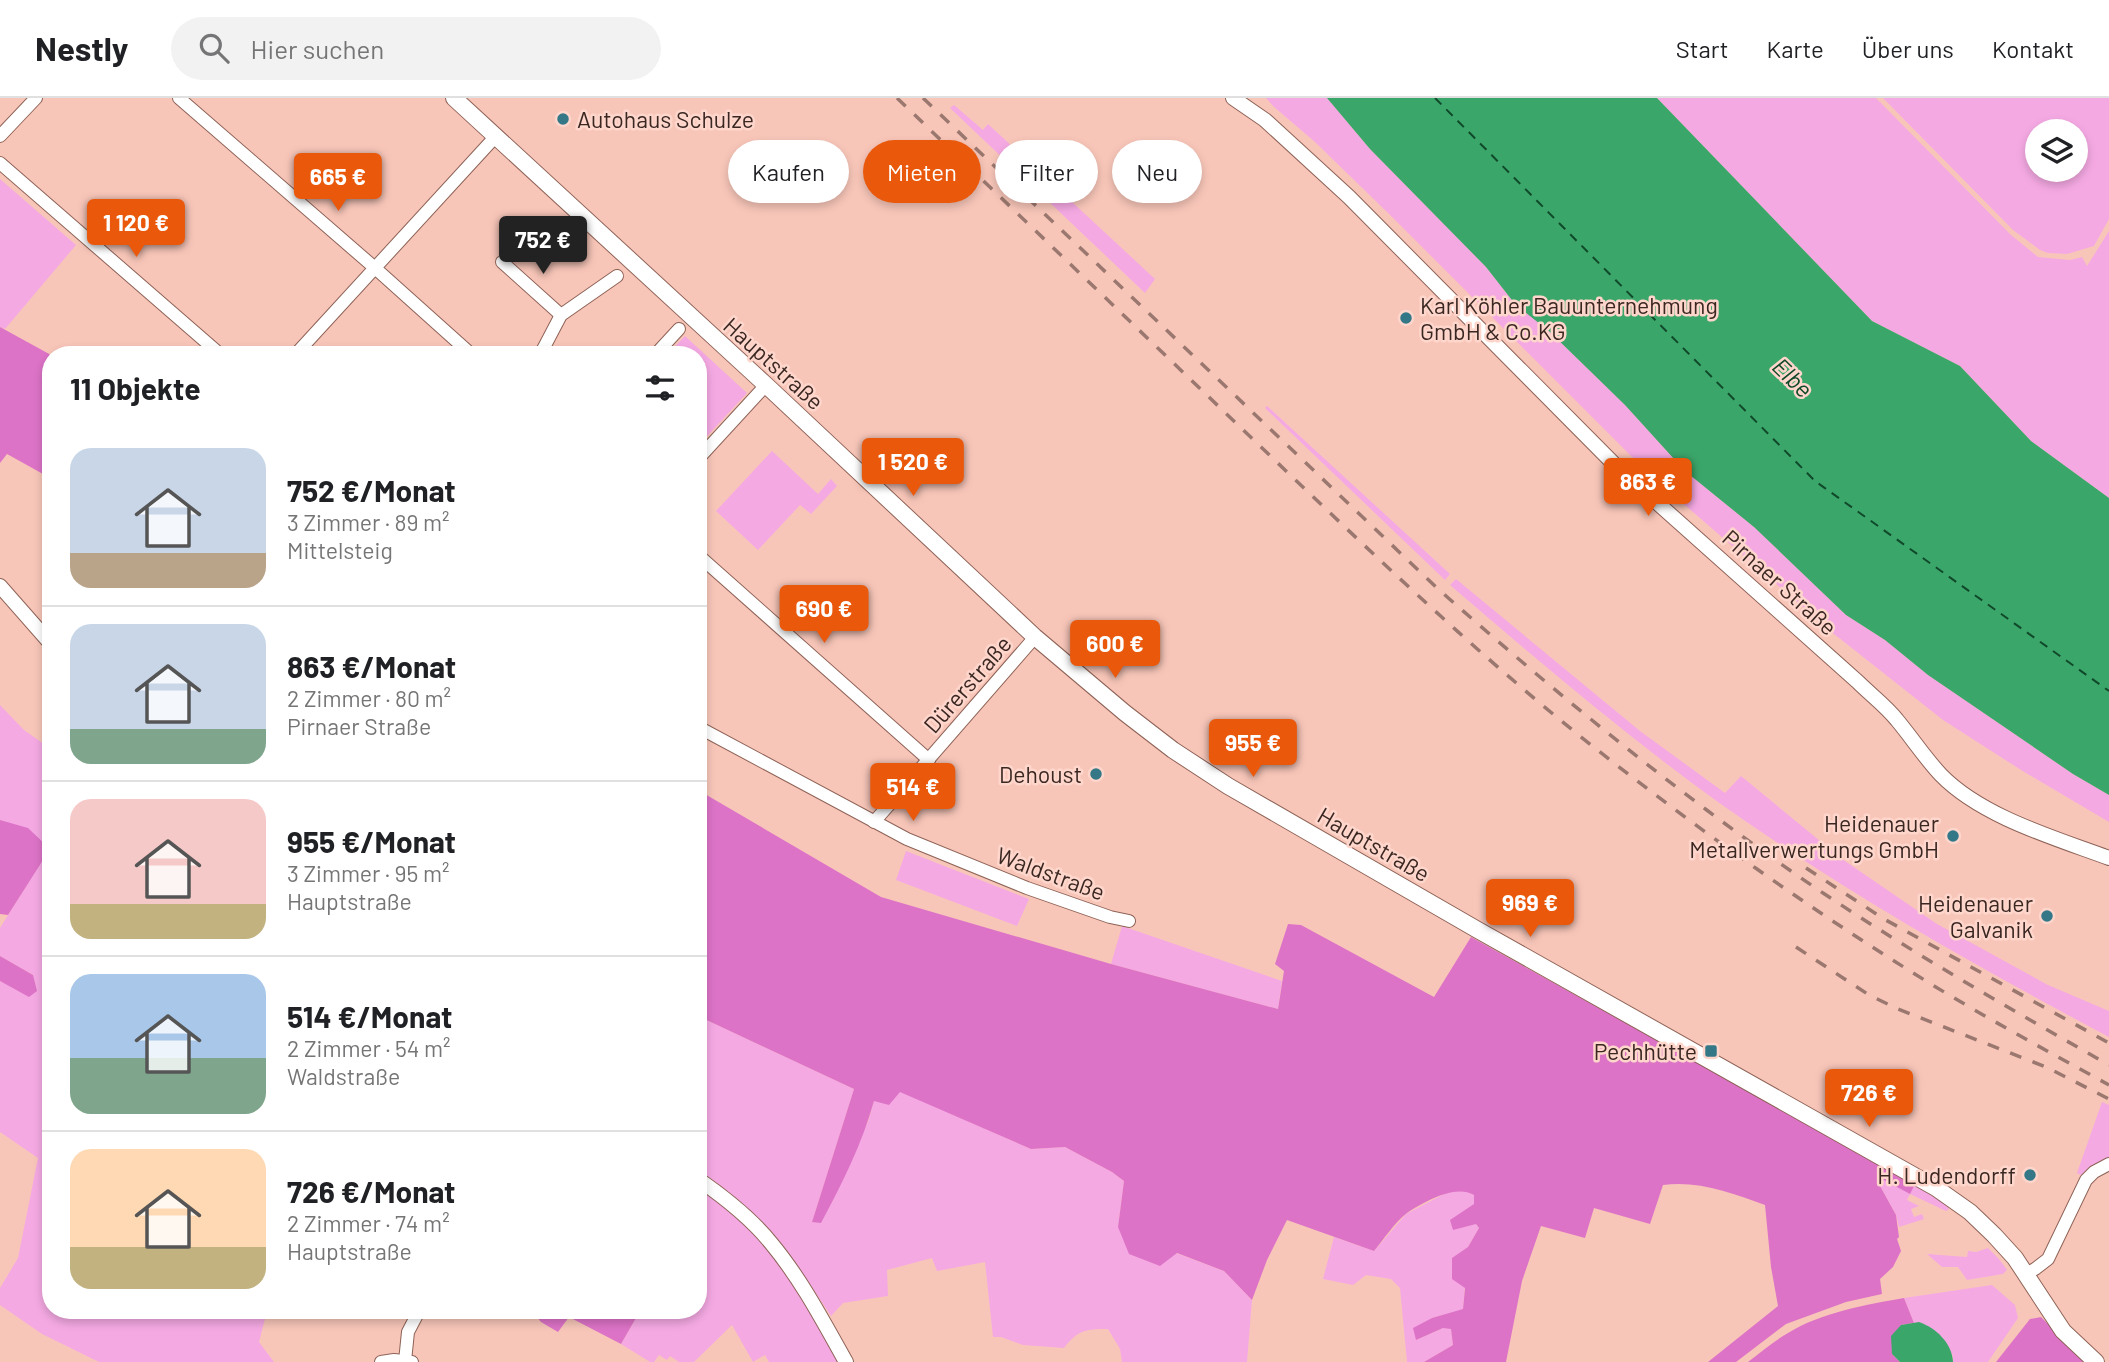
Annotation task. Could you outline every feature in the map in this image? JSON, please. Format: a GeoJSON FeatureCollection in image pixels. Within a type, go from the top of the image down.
{"type":"FeatureCollection","features":[{"type":"Feature","properties":{"kind":"main road","name":"Hauptstraße"},"geometry":{"type":"LineString","coordinates":[[454,98],[1035,637],[1173,750],[1228,786],[1630,1018],[1936,1188],[1985,1225],[2015,1258],[2063,1331],[2096,1362]]}},
{"type":"Feature","properties":{"kind":"street"},"geometry":{"type":"LineString","coordinates":[[0,136],[36,98]]}},
{"type":"Feature","properties":{"kind":"street"},"geometry":{"type":"LineString","coordinates":[[179,98],[462,346]]}},
{"type":"Feature","properties":{"kind":"street","name":"Pirnaer Straße"},"geometry":{"type":"LineString","coordinates":[[1233,98],[1265,120],[1341,189],[1616,466],[1895,717],[1940,774],[1955,787],[2004,817],[2109,859]]}},
{"type":"Feature","properties":{"kind":"street"},"geometry":{"type":"LineString","coordinates":[[303,346],[496,136]]}},
{"type":"Feature","properties":{"kind":"street"},"geometry":{"type":"LineString","coordinates":[[0,163],[211,346]]}},
{"type":"Feature","properties":{"kind":"street"},"geometry":{"type":"LineString","coordinates":[[502,262],[561,315]]}},
{"type":"Feature","properties":{"kind":"street"},"geometry":{"type":"LineString","coordinates":[[545,346],[561,315],[617,276]]}},
{"type":"Feature","properties":{"kind":"street"},"geometry":{"type":"LineString","coordinates":[[664,346],[680,329]]}},
{"type":"Feature","properties":{"kind":"street"},"geometry":{"type":"LineString","coordinates":[[707,448],[766,385]]}},
{"type":"Feature","properties":{"kind":"street"},"geometry":{"type":"LineString","coordinates":[[707,563],[929,760]]}},
{"type":"Feature","properties":{"kind":"street"},"geometry":{"type":"LineString","coordinates":[[0,586],[42,634]]}},
{"type":"Feature","properties":{"kind":"street","name":"Dürerstraße"},"geometry":{"type":"LineString","coordinates":[[874,822],[1035,637]]}},
{"type":"Feature","properties":{"kind":"street","name":"Waldstraße"},"geometry":{"type":"LineString","coordinates":[[707,732],[907,839],[1027,888],[1129,921]]}},
{"type":"Feature","properties":{"kind":"street"},"geometry":{"type":"LineString","coordinates":[[2025,1274],[2048,1259],[2087,1180],[2094,1172],[2109,1164]]}},
{"type":"Feature","properties":{"kind":"street"},"geometry":{"type":"LineString","coordinates":[[707,1185],[771,1242],[793,1272],[846,1362]]}},
{"type":"Feature","properties":{"kind":"street"},"geometry":{"type":"LineString","coordinates":[[381,1362],[409,1361],[408,1332],[415,1319]]}},
{"type":"Feature","properties":{"kind":"shaded area"},"geometry":{"type":"Polygon","coordinates":[[[1266,98],[1327,98],[1370,149],[1486,267],[1515,304],[1550,332],[1625,405],[1685,471],[1754,527],[1846,615],[1885,640],[1928,675],[2073,774],[2109,795],[2109,822],[1943,720],[1834,634],[1649,474],[1388,213],[1266,98]]]}},
{"type":"Feature","properties":{"kind":"shaded area"},"geometry":{"type":"Polygon","coordinates":[[[1657,98],[1876,98],[2010,234],[2038,257],[2070,260],[2082,257],[2087,266],[2109,231],[2109,498],[2031,441],[1960,366],[1872,321],[1657,98]]]}},
{"type":"Feature","properties":{"kind":"shaded area"},"geometry":{"type":"Polygon","coordinates":[[[1883,98],[2109,98],[2109,219],[2094,246],[2067,254],[2040,250],[2013,230],[1883,98]]]}},
{"type":"Feature","properties":{"kind":"shaded area"},"geometry":{"type":"Polygon","coordinates":[[[954,105],[983,130],[988,124],[1005,140],[995,140],[995,151],[950,108],[954,105]]]}},
{"type":"Feature","properties":{"kind":"shaded area"},"geometry":{"type":"Polygon","coordinates":[[[0,179],[76,245],[5,329],[0,327],[0,179]]]}},
{"type":"Feature","properties":{"kind":"shaded area"},"geometry":{"type":"Polygon","coordinates":[[[1050,203],[1073,203],[1155,279],[1145,293],[1050,203]]]}},
{"type":"Feature","properties":{"kind":"shaded area"},"geometry":{"type":"Polygon","coordinates":[[[0,327],[42,350],[42,473],[7,454],[0,463],[0,327]]]}},
{"type":"Feature","properties":{"kind":"shaded area"},"geometry":{"type":"Polygon","coordinates":[[[685,336],[696,346],[676,346],[685,336]]]}},
{"type":"Feature","properties":{"kind":"shaded area"},"geometry":{"type":"Polygon","coordinates":[[[707,356],[747,393],[707,436],[707,356]]]}},
{"type":"Feature","properties":{"kind":"shaded area"},"geometry":{"type":"Polygon","coordinates":[[[1267,406],[1450,574],[1445,580],[1265,408],[1267,406]]]}},
{"type":"Feature","properties":{"kind":"shaded area"},"geometry":{"type":"Polygon","coordinates":[[[772,451],[818,494],[831,479],[837,486],[811,514],[800,505],[758,550],[716,511],[772,451]]]}},
{"type":"Feature","properties":{"kind":"shaded area"},"geometry":{"type":"Polygon","coordinates":[[[1456,579],[1640,731],[1725,793],[1741,776],[1842,859],[1937,924],[2048,985],[2109,1011],[2109,1037],[1910,926],[1813,866],[1718,802],[1615,724],[1450,585],[1456,579]]]}},
{"type":"Feature","properties":{"kind":"shaded area"},"geometry":{"type":"Polygon","coordinates":[[[0,705],[24,730],[42,743],[42,845],[0,820],[0,705]]]}},
{"type":"Feature","properties":{"kind":"shaded area"},"geometry":{"type":"Polygon","coordinates":[[[707,795],[881,897],[1278,1009],[1284,971],[1275,964],[1288,924],[1301,925],[1434,997],[1471,937],[1915,1184],[1910,1194],[1884,1180],[1880,1186],[1896,1215],[1897,1239],[1901,1251],[1893,1267],[1880,1279],[1882,1294],[1846,1302],[1786,1324],[1736,1362],[1708,1362],[1778,1306],[1765,1205],[1728,1192],[1676,1184],[1663,1185],[1650,1224],[1594,1208],[1585,1238],[1541,1226],[1522,1281],[1506,1362],[1424,1362],[1453,1345],[1451,1329],[1443,1328],[1416,1340],[1413,1328],[1432,1318],[1463,1309],[1465,1288],[1452,1279],[1452,1258],[1468,1247],[1479,1228],[1476,1224],[1453,1230],[1450,1220],[1474,1204],[1474,1195],[1466,1192],[1449,1193],[1422,1204],[1407,1213],[1374,1251],[1287,1220],[1267,1260],[1252,1300],[1224,1271],[1177,1253],[1160,1266],[1129,1254],[1118,1227],[1124,1181],[1112,1172],[1065,1147],[1031,1149],[900,1092],[889,1105],[874,1101],[836,1194],[821,1223],[812,1222],[854,1089],[707,1020],[707,795]]]}},
{"type":"Feature","properties":{"kind":"shaded area"},"geometry":{"type":"Polygon","coordinates":[[[0,820],[28,828],[42,841],[42,862],[8,915],[0,914],[0,820]]]}},
{"type":"Feature","properties":{"kind":"shaded area"},"geometry":{"type":"Polygon","coordinates":[[[906,851],[1029,899],[1017,926],[896,880],[906,851]]]}},
{"type":"Feature","properties":{"kind":"shaded area"},"geometry":{"type":"Polygon","coordinates":[[[42,860],[42,1319],[265,1319],[259,1342],[274,1362],[99,1362],[42,1334],[0,1305],[0,1288],[18,1258],[38,1158],[0,1132],[0,981],[5,983],[33,975],[0,956],[0,928],[42,860]]]}},
{"type":"Feature","properties":{"kind":"shaded area"},"geometry":{"type":"Polygon","coordinates":[[[1122,926],[1282,981],[1278,1009],[1111,964],[1122,926]]]}},
{"type":"Feature","properties":{"kind":"shaded area"},"geometry":{"type":"Polygon","coordinates":[[[0,956],[33,975],[37,991],[29,997],[0,981],[0,956]]]}},
{"type":"Feature","properties":{"kind":"shaded area"},"geometry":{"type":"Polygon","coordinates":[[[707,1020],[854,1089],[812,1222],[868,1122],[874,1101],[900,1091],[1031,1149],[1065,1147],[1124,1181],[1118,1227],[1224,1271],[1252,1300],[1247,1362],[1122,1362],[1120,1349],[1108,1329],[1083,1332],[1064,1348],[1023,1345],[993,1337],[985,1262],[937,1271],[932,1258],[887,1270],[888,1296],[843,1303],[831,1316],[788,1255],[756,1217],[707,1176],[707,1020]]]}},
{"type":"Feature","properties":{"kind":"shaded area"},"geometry":{"type":"Polygon","coordinates":[[[2102,1102],[2109,1105],[2109,1159],[2083,1176],[2077,1173],[2102,1102]]]}},
{"type":"Feature","properties":{"kind":"shaded area"},"geometry":{"type":"Polygon","coordinates":[[[1884,1180],[1928,1191],[1949,1209],[1946,1211],[1910,1194],[1907,1200],[1919,1206],[1911,1209],[1914,1217],[1922,1214],[1924,1219],[1899,1227],[1896,1215],[1880,1186],[1884,1180]]]}},
{"type":"Feature","properties":{"kind":"shaded area"},"geometry":{"type":"Polygon","coordinates":[[[1465,1190],[1474,1195],[1476,1224],[1479,1228],[1468,1247],[1463,1310],[1432,1318],[1416,1340],[1443,1328],[1451,1328],[1453,1345],[1424,1362],[1407,1362],[1400,1288],[1391,1279],[1366,1275],[1353,1285],[1323,1279],[1334,1237],[1374,1251],[1406,1214],[1446,1193],[1465,1190]]]}},
{"type":"Feature","properties":{"kind":"shaded area"},"geometry":{"type":"Polygon","coordinates":[[[707,1193],[744,1222],[779,1259],[841,1362],[769,1362],[765,1355],[753,1362],[732,1325],[694,1362],[679,1362],[670,1356],[667,1360],[659,1355],[654,1362],[650,1362],[621,1344],[635,1319],[707,1319],[707,1193]]]}},
{"type":"Feature","properties":{"kind":"shaded area"},"geometry":{"type":"Polygon","coordinates":[[[1988,1248],[2007,1270],[2003,1274],[1967,1280],[1958,1267],[1942,1267],[1927,1254],[1967,1257],[1968,1251],[1976,1252],[1988,1248]]]}},
{"type":"Feature","properties":{"kind":"shaded area"},"geometry":{"type":"Polygon","coordinates":[[[1992,1285],[2015,1305],[2018,1318],[1988,1362],[1953,1362],[1953,1356],[1936,1334],[1926,1326],[1914,1323],[1904,1298],[1992,1285]]]}},
{"type":"Feature","properties":{"kind":"shaded area"},"geometry":{"type":"Polygon","coordinates":[[[1904,1298],[1914,1323],[1901,1325],[1892,1354],[1900,1362],[1748,1362],[1783,1336],[1815,1320],[1860,1306],[1904,1298]]]}},
{"type":"Feature","properties":{"kind":"shaded area"},"geometry":{"type":"Polygon","coordinates":[[[2041,1317],[2085,1362],[1996,1362],[2030,1319],[2041,1317]]]}},
{"type":"Feature","properties":{"kind":"shaded area"},"geometry":{"type":"Polygon","coordinates":[[[539,1319],[568,1319],[558,1332],[539,1319]]]}},
{"type":"Feature","properties":{"kind":"shaded area"},"geometry":{"type":"Polygon","coordinates":[[[573,1319],[635,1319],[621,1344],[573,1319]]]}},
{"type":"Feature","properties":{"kind":"water","name":"Elbe"},"geometry":{"type":"Polygon","coordinates":[[[1327,98],[1657,98],[1872,321],[1960,366],[2031,441],[2109,498],[2109,795],[2073,774],[1928,675],[1885,640],[1846,615],[1754,527],[1685,471],[1625,405],[1550,332],[1515,304],[1486,267],[1370,149],[1327,98]]]}},
{"type":"Feature","properties":{"kind":"water"},"geometry":{"type":"Polygon","coordinates":[[[1919,1322],[1942,1337],[1950,1349],[1953,1362],[1900,1362],[1892,1354],[1891,1336],[1901,1325],[1919,1322]]]}},
{"type":"Feature","properties":{"kind":"ferry route"},"geometry":{"type":"LineString","coordinates":[[1435,98],[1815,481],[2109,691]]}},
{"type":"Feature","properties":{"kind":"railway"},"geometry":{"type":"LineString","coordinates":[[897,98],[1390,569],[1477,649],[1568,726],[1686,818],[1834,922],[1959,1001],[2109,1085]]}},
{"type":"Feature","properties":{"kind":"railway"},"geometry":{"type":"LineString","coordinates":[[923,98],[1437,588],[1577,708],[1723,822],[1823,893],[2000,1003],[2109,1065]]}},
{"type":"Feature","properties":{"kind":"railway"},"geometry":{"type":"LineString","coordinates":[[1806,868],[1884,919],[2109,1043]]}},
{"type":"Feature","properties":{"kind":"railway"},"geometry":{"type":"LineString","coordinates":[[1796,947],[1869,995],[2046,1067],[2109,1099]]}},
{"type":"Feature","properties":{"kind":"place","name":"Autohaus Schulze"},"geometry":{"type":"Point","coordinates":[563,119]}},
{"type":"Feature","properties":{"kind":"place","name":"Karl Köhler Bauunternehmung GmbH & Co.KG"},"geometry":{"type":"Point","coordinates":[1406,318]}},
{"type":"Feature","properties":{"kind":"place","name":"Dehoust"},"geometry":{"type":"Point","coordinates":[1096,774]}},
{"type":"Feature","properties":{"kind":"place","name":"Heidenauer Metallverwertungs GmbH"},"geometry":{"type":"Point","coordinates":[1953,836]}},
{"type":"Feature","properties":{"kind":"place","name":"Heidenauer Galvanik"},"geometry":{"type":"Point","coordinates":[2047,916]}},
{"type":"Feature","properties":{"kind":"place","name":"Pechhütte"},"geometry":{"type":"Point","coordinates":[1711,1051]}},
{"type":"Feature","properties":{"kind":"place","name":"H. Ludendorff"},"geometry":{"type":"Point","coordinates":[2030,1175]}}]}
